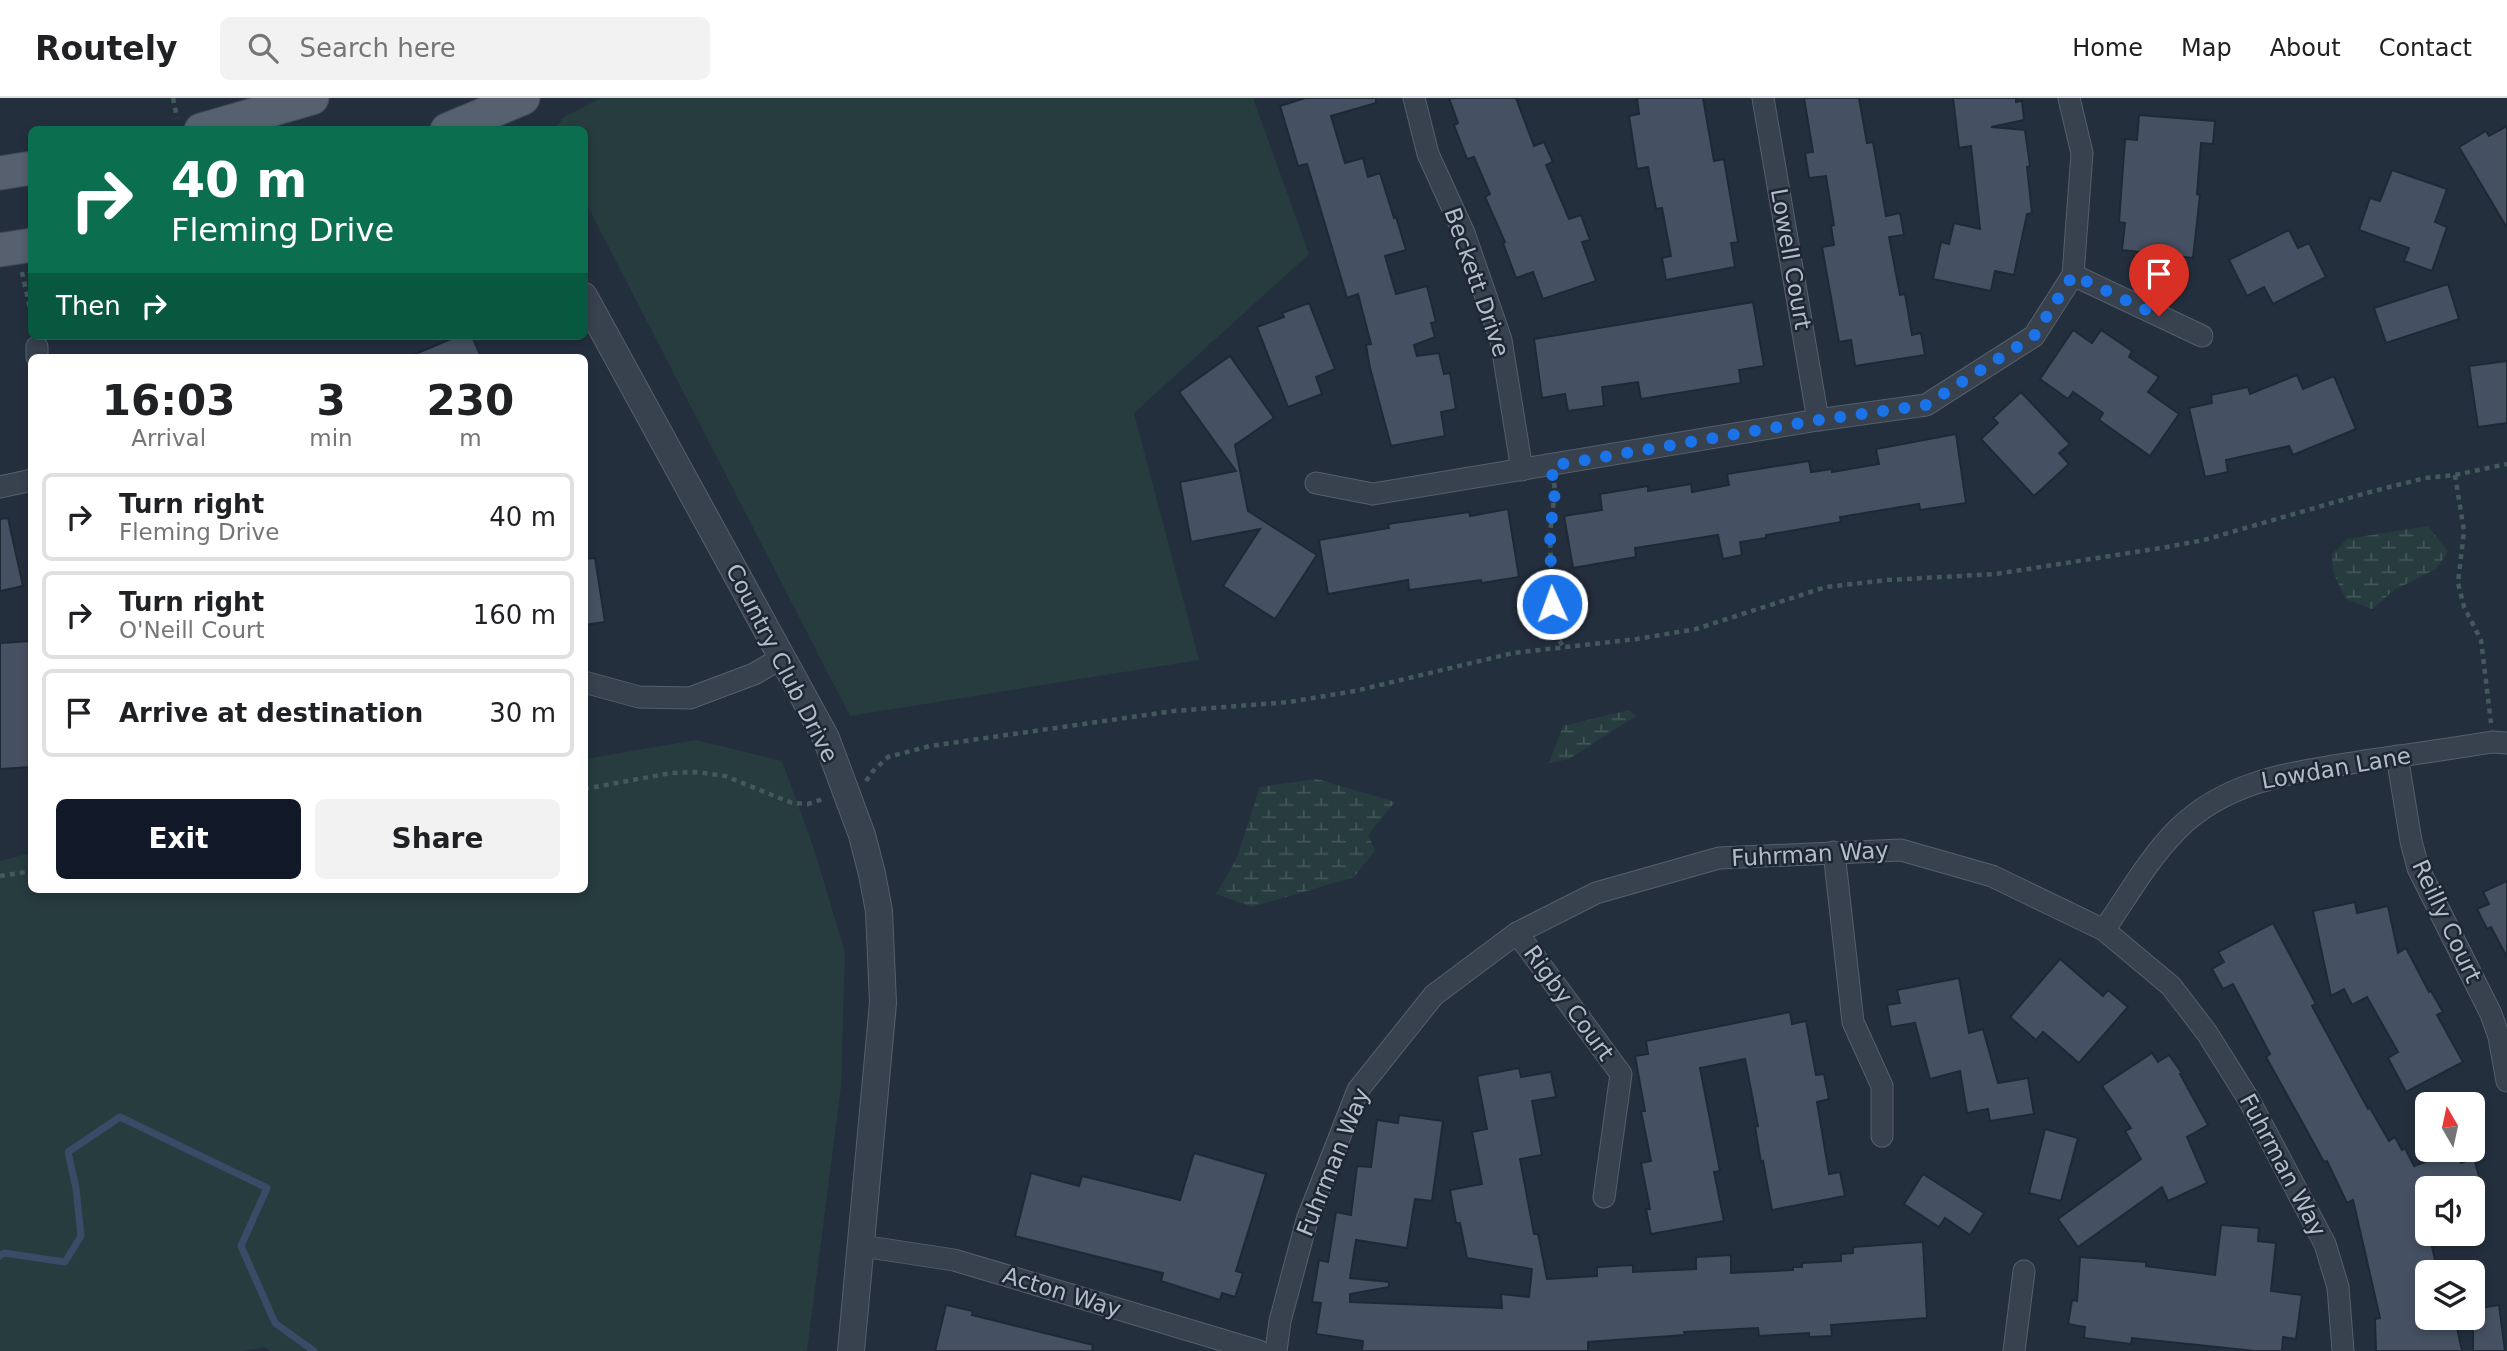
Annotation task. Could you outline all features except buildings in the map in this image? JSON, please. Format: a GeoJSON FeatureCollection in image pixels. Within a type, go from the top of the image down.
{"type":"FeatureCollection","features":[{"type":"Feature","properties":{"kind":"main road"},"geometry":{"type":"LineString","coordinates":[[215,126],[312,98]]}},
{"type":"Feature","properties":{"kind":"main road"},"geometry":{"type":"LineString","coordinates":[[457,126],[523,98]]}},
{"type":"Feature","properties":{"kind":"main road"},"geometry":{"type":"LineString","coordinates":[[0,173],[28,169]]}},
{"type":"Feature","properties":{"kind":"street","name":"Beckett Drive"},"geometry":{"type":"LineString","coordinates":[[1414,98],[1428,154],[1464,233],[1501,340],[1522,470]]}},
{"type":"Feature","properties":{"kind":"street","name":"Lowell Court"},"geometry":{"type":"LineString","coordinates":[[1763,98],[1818,420]]}},
{"type":"Feature","properties":{"kind":"street"},"geometry":{"type":"LineString","coordinates":[[1316,483],[1373,494],[1818,420],[1926,405],[2034,336],[2073,275],[2082,153],[2069,98]]}},
{"type":"Feature","properties":{"kind":"street"},"geometry":{"type":"LineString","coordinates":[[2073,275],[2202,336]]}},
{"type":"Feature","properties":{"kind":"street","name":"Country Club Drive"},"geometry":{"type":"LineString","coordinates":[[588,303],[826,738],[862,835],[879,911],[883,1003],[851,1351]]}},
{"type":"Feature","properties":{"kind":"street"},"geometry":{"type":"LineString","coordinates":[[0,486],[28,481]]}},
{"type":"Feature","properties":{"kind":"street"},"geometry":{"type":"LineString","coordinates":[[588,684],[639,697],[690,698],[754,674],[783,657]]}},
{"type":"Feature","properties":{"kind":"street","name":"Lowdan Lane"},"geometry":{"type":"LineString","coordinates":[[2104,930],[2159,851],[2177,830],[2224,795],[2286,774],[2499,743]]}},
{"type":"Feature","properties":{"kind":"street","name":"Reilly Court"},"geometry":{"type":"LineString","coordinates":[[2398,757],[2411,841],[2418,868],[2491,1014],[2499,1037],[2507,1082]]}},
{"type":"Feature","properties":{"kind":"street","name":"Fuhrman Way"},"geometry":{"type":"LineString","coordinates":[[1276,1351],[1280,1321],[1307,1220],[1358,1090],[1434,995],[1517,933],[1596,893],[1719,858],[1901,850],[1992,876],[2104,930],[2171,986],[2207,1033],[2249,1100],[2325,1244],[2338,1287],[2343,1351]]}},
{"type":"Feature","properties":{"kind":"street"},"geometry":{"type":"LineString","coordinates":[[1834,852],[1853,1021],[1882,1086],[1882,1136]]}},
{"type":"Feature","properties":{"kind":"street","name":"Rigby Court"},"geometry":{"type":"LineString","coordinates":[[1517,933],[1621,1074],[1604,1197]]}},
{"type":"Feature","properties":{"kind":"street","name":"Acton Way"},"geometry":{"type":"LineString","coordinates":[[862,1246],[954,1260],[1259,1351]]}},
{"type":"Feature","properties":{"kind":"street"},"geometry":{"type":"LineString","coordinates":[[2014,1351],[2024,1271]]}},
{"type":"Feature","properties":{"kind":"path"},"geometry":{"type":"LineString","coordinates":[[16,247],[28,300]]}},
{"type":"Feature","properties":{"kind":"path"},"geometry":{"type":"LineString","coordinates":[[865,783],[888,757],[930,746],[1174,711],[1289,702],[1342,693],[1513,653],[1637,639],[1696,629],[1826,587],[1888,580],[1996,574],[2204,540],[2425,478],[2507,464]]}},
{"type":"Feature","properties":{"kind":"path"},"geometry":{"type":"LineString","coordinates":[[1551,466],[1555,491],[1550,534],[1552,604],[1555,635],[1564,647]]}},
{"type":"Feature","properties":{"kind":"path"},"geometry":{"type":"LineString","coordinates":[[2455,475],[2464,531],[2458,583],[2464,607],[2481,640],[2491,714],[2499,743]]}},
{"type":"Feature","properties":{"kind":"path"},"geometry":{"type":"LineString","coordinates":[[588,788],[671,773],[696,772],[725,776],[792,803],[820,800]]}},
{"type":"Feature","properties":{"kind":"path"},"geometry":{"type":"LineString","coordinates":[[0,876],[28,872]]}},
{"type":"Feature","properties":{"kind":"green space"},"geometry":{"type":"Polygon","coordinates":[[[601,98],[1253,98],[1309,254],[1134,413],[1199,660],[850,716],[588,207],[588,126],[557,126],[564,117],[601,98]]]}},
{"type":"Feature","properties":{"kind":"green space"},"geometry":{"type":"Polygon","coordinates":[[[2428,526],[2448,552],[2436,569],[2394,590],[2372,609],[2346,599],[2333,572],[2332,554],[2347,539],[2428,526]]]}},
{"type":"Feature","properties":{"kind":"green space"},"geometry":{"type":"Polygon","coordinates":[[[1629,710],[1636,716],[1569,759],[1549,763],[1563,726],[1629,710]]]}},
{"type":"Feature","properties":{"kind":"green space"},"geometry":{"type":"Polygon","coordinates":[[[696,740],[782,761],[813,846],[845,952],[841,1086],[807,1351],[271,1351],[265,1347],[243,1351],[0,1351],[0,861],[28,854],[28,893],[588,893],[588,758],[696,740]]]}},
{"type":"Feature","properties":{"kind":"green space"},"geometry":{"type":"Polygon","coordinates":[[[1317,779],[1395,802],[1368,835],[1375,850],[1354,877],[1252,907],[1216,894],[1236,860],[1260,787],[1317,779]]]}},
{"type":"Feature","properties":{"kind":"waterway"},"geometry":{"type":"LineString","coordinates":[[0,1256],[4,1253],[65,1262],[81,1236],[76,1188],[68,1152],[120,1117],[267,1188],[241,1246],[275,1323],[314,1351]]}},
{"type":"Feature","properties":{"kind":"route"},"geometry":{"type":"LineString","coordinates":[[1552,604],[1550,534],[1555,491],[1551,466],[1818,420],[1926,405],[2034,336],[2073,275],[2159,316]]}}]}
